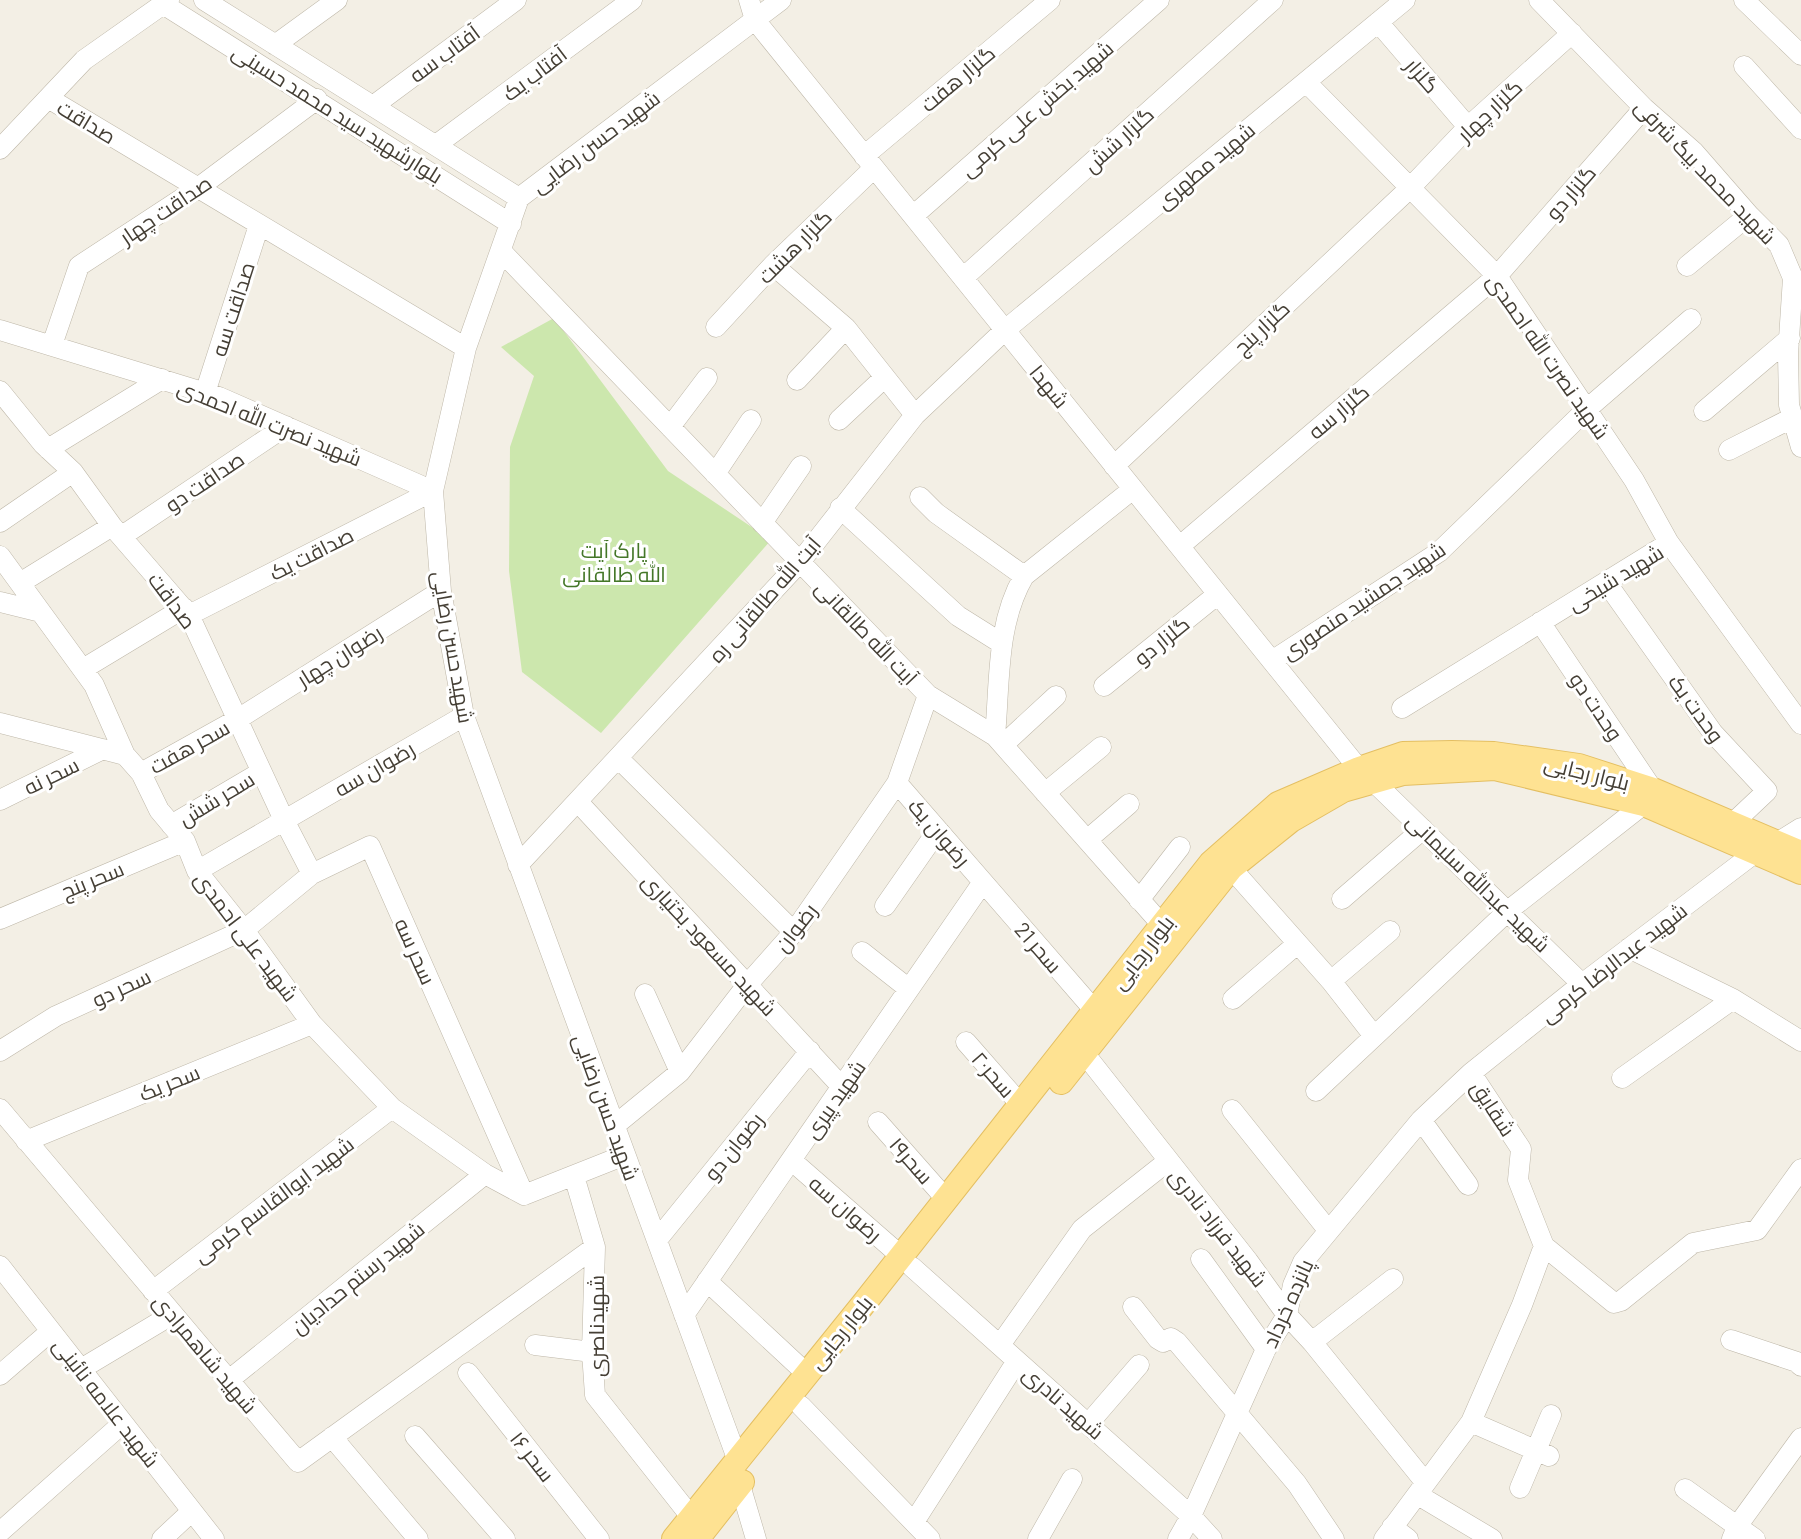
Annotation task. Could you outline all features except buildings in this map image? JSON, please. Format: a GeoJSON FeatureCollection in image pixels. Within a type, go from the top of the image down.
{"type":"FeatureCollection","features":[{"type":"Feature","properties":{"kind":"main road","name":"بلوار رجایی"},"geometry":{"type":"LineString","coordinates":[[674,1539],[694,1528],[739,1473],[801,1406],[907,1262],[946,1199],[1211,863],[1278,804],[1366,775],[1495,768],[1648,797],[1732,824],[1801,872]]}},
{"type":"Feature","properties":{"kind":"main road","name":"بلوار رجایی"},"geometry":{"type":"LineString","coordinates":[[739,1473],[807,1374],[907,1262],[1084,1053],[1231,868],[1291,820],[1366,775]]}},
{"type":"Feature","properties":{"kind":"main road","name":"بلوار رجایی"},"geometry":{"type":"LineString","coordinates":[[1648,797],[1766,847],[1801,853]]}},
{"type":"Feature","properties":{"kind":"street","name":"بلوارشهید سید محمد حسینی"},"geometry":{"type":"LineString","coordinates":[[204,0],[519,198]]}},
{"type":"Feature","properties":{"kind":"street"},"geometry":{"type":"LineString","coordinates":[[275,45],[337,0]]}},
{"type":"Feature","properties":{"kind":"street","name":"آفتاب سه"},"geometry":{"type":"LineString","coordinates":[[373,106],[516,0]]}},
{"type":"Feature","properties":{"kind":"street","name":"آفتاب یک"},"geometry":{"type":"LineString","coordinates":[[436,145],[632,0]]}},
{"type":"Feature","properties":{"kind":"street","name":"شهدا"},"geometry":{"type":"LineString","coordinates":[[749,0],[755,20],[1366,775]]}},
{"type":"Feature","properties":{"kind":"street","name":"شهید حسن رضایی"},"geometry":{"type":"LineString","coordinates":[[756,1539],[739,1473],[684,1315],[464,716],[441,591],[433,491],[466,348],[512,224],[519,198],[781,0]]}},
{"type":"Feature","properties":{"kind":"street","name":"گلزار هفت"},"geometry":{"type":"LineString","coordinates":[[869,162],[1050,0]]}},
{"type":"Feature","properties":{"kind":"street","name":"شهید بخش علی کرمی"},"geometry":{"type":"LineString","coordinates":[[913,216],[1159,0]]}},
{"type":"Feature","properties":{"kind":"street","name":"گلزار شش"},"geometry":{"type":"LineString","coordinates":[[963,278],[1273,0]]}},
{"type":"Feature","properties":{"kind":"street","name":"شهید مطهری"},"geometry":{"type":"LineString","coordinates":[[1005,330],[1405,0]]}},
{"type":"Feature","properties":{"kind":"street","name":"شهید محمد بیگ شرفی"},"geometry":{"type":"LineString","coordinates":[[1539,0],[1644,108],[1694,152],[1749,215],[1779,245],[1793,278],[1790,338],[1795,365],[1792,418],[1801,447]]}},
{"type":"Feature","properties":{"kind":"street"},"geometry":{"type":"LineString","coordinates":[[1744,0],[1801,55]]}},
{"type":"Feature","properties":{"kind":"street","name":"بلوارشهید سید محمد حسینی"},"geometry":{"type":"LineString","coordinates":[[166,2],[512,224]]}},
{"type":"Feature","properties":{"kind":"street"},"geometry":{"type":"LineString","coordinates":[[0,148],[84,60],[166,2]]}},
{"type":"Feature","properties":{"kind":"street","name":"گلزار"},"geometry":{"type":"LineString","coordinates":[[1378,22],[1468,127]]}},
{"type":"Feature","properties":{"kind":"street","name":"گلزار چهار"},"geometry":{"type":"LineString","coordinates":[[1409,189],[1468,127],[1572,33]]}},
{"type":"Feature","properties":{"kind":"street"},"geometry":{"type":"LineString","coordinates":[[1744,66],[1801,129]]}},
{"type":"Feature","properties":{"kind":"street","name":"شهید نصرت الله احمدی"},"geometry":{"type":"LineString","coordinates":[[1306,82],[1497,276],[1634,480],[1669,543]]}},
{"type":"Feature","properties":{"kind":"street","name":"صداقت"},"geometry":{"type":"LineString","coordinates":[[48,98],[466,348]]}},
{"type":"Feature","properties":{"kind":"street","name":"صداقت چهار"},"geometry":{"type":"LineString","coordinates":[[52,345],[79,266],[198,188],[317,99]]}},
{"type":"Feature","properties":{"kind":"street","name":"گلزار دو"},"geometry":{"type":"LineString","coordinates":[[1497,276],[1644,108]]}},
{"type":"Feature","properties":{"kind":"street","name":"گلزار هشت"},"geometry":{"type":"LineString","coordinates":[[716,327],[869,162]]}},
{"type":"Feature","properties":{"kind":"street","name":"گلزار پنج"},"geometry":{"type":"LineString","coordinates":[[1114,466],[1409,189]]}},
{"type":"Feature","properties":{"kind":"street"},"geometry":{"type":"LineString","coordinates":[[1687,266],[1749,215]]}},
{"type":"Feature","properties":{"kind":"street","name":"صداقت سه"},"geometry":{"type":"LineString","coordinates":[[205,393],[259,225]]}},
{"type":"Feature","properties":{"kind":"street","name":"آیت الله طالقانی"},"geometry":{"type":"LineString","coordinates":[[502,252],[928,695],[999,741],[1163,926]]}},
{"type":"Feature","properties":{"kind":"street"},"geometry":{"type":"LineString","coordinates":[[773,265],[846,328],[915,415]]}},
{"type":"Feature","properties":{"kind":"street","name":"گلزار سه"},"geometry":{"type":"LineString","coordinates":[[1180,546],[1497,276]]}},
{"type":"Feature","properties":{"kind":"street","name":"شهید جمشید منصوری"},"geometry":{"type":"LineString","coordinates":[[1272,661],[1440,552],[1587,409],[1691,319]]}},
{"type":"Feature","properties":{"kind":"street"},"geometry":{"type":"LineString","coordinates":[[797,380],[846,328]]}},
{"type":"Feature","properties":{"kind":"street","name":"شهید نصرت الله احمدی"},"geometry":{"type":"LineString","coordinates":[[0,330],[205,393],[433,491]]}},
{"type":"Feature","properties":{"kind":"street","name":"آیت الله طالقانی ره"},"geometry":{"type":"LineString","coordinates":[[518,865],[800,562],[915,415],[1005,330]]}},
{"type":"Feature","properties":{"kind":"street"},"geometry":{"type":"LineString","coordinates":[[1704,411],[1790,338]]}},
{"type":"Feature","properties":{"kind":"street"},"geometry":{"type":"LineString","coordinates":[[839,420],[885,377]]}},
{"type":"Feature","properties":{"kind":"street"},"geometry":{"type":"LineString","coordinates":[[670,427],[707,378]]}},
{"type":"Feature","properties":{"kind":"street"},"geometry":{"type":"LineString","coordinates":[[48,449],[162,379]]}},
{"type":"Feature","properties":{"kind":"street","name":"صداقت"},"geometry":{"type":"LineString","coordinates":[[0,391],[48,449],[73,472],[117,531],[187,611],[284,820],[312,874]]}},
{"type":"Feature","properties":{"kind":"street"},"geometry":{"type":"LineString","coordinates":[[1729,450],[1792,418]]}},
{"type":"Feature","properties":{"kind":"street"},"geometry":{"type":"LineString","coordinates":[[715,474],[751,420]]}},
{"type":"Feature","properties":{"kind":"street","name":"صداقت دو"},"geometry":{"type":"LineString","coordinates":[[20,583],[117,531],[286,426]]}},
{"type":"Feature","properties":{"kind":"street"},"geometry":{"type":"LineString","coordinates":[[762,523],[801,466]]}},
{"type":"Feature","properties":{"kind":"street"},"geometry":{"type":"LineString","coordinates":[[0,522],[73,472]]}},
{"type":"Feature","properties":{"kind":"street"},"geometry":{"type":"LineString","coordinates":[[999,741],[1001,643],[1012,596],[1024,576],[1133,489]]}},
{"type":"Feature","properties":{"kind":"street","name":"صداقت یک"},"geometry":{"type":"LineString","coordinates":[[83,669],[187,611],[433,491]]}},
{"type":"Feature","properties":{"kind":"street"},"geometry":{"type":"LineString","coordinates":[[920,497],[936,513],[1024,576]]}},
{"type":"Feature","properties":{"kind":"street"},"geometry":{"type":"LineString","coordinates":[[840,508],[958,616],[1001,643]]}},
{"type":"Feature","properties":{"kind":"street","name":"شهید شیخی"},"geometry":{"type":"LineString","coordinates":[[1402,708],[1669,543],[1801,724]]}},
{"type":"Feature","properties":{"kind":"street","name":"شهید علی احمدی"},"geometry":{"type":"LineString","coordinates":[[0,556],[94,685],[125,755],[141,772],[159,810],[184,841],[197,872],[244,930],[312,1023],[392,1108],[485,1174],[524,1195]]}},
{"type":"Feature","properties":{"kind":"street","name":"وحدت یک"},"geometry":{"type":"LineString","coordinates":[[1606,582],[1713,734],[1767,792],[1732,824]]}},
{"type":"Feature","properties":{"kind":"street","name":"رضوان چهار"},"geometry":{"type":"LineString","coordinates":[[238,720],[441,591]]}},
{"type":"Feature","properties":{"kind":"street","name":"گلزار دو"},"geometry":{"type":"LineString","coordinates":[[1104,686],[1218,594]]}},
{"type":"Feature","properties":{"kind":"street"},"geometry":{"type":"LineString","coordinates":[[0,602],[41,612]]}},
{"type":"Feature","properties":{"kind":"street","name":"وحدت دو"},"geometry":{"type":"LineString","coordinates":[[1540,622],[1648,797]]}},
{"type":"Feature","properties":{"kind":"street","name":"رضوان"},"geometry":{"type":"LineString","coordinates":[[615,1126],[680,1071],[747,985],[794,932],[897,783],[928,695]]}},
{"type":"Feature","properties":{"kind":"street"},"geometry":{"type":"LineString","coordinates":[[999,741],[1056,696]]}},
{"type":"Feature","properties":{"kind":"street","name":"رضوان سه"},"geometry":{"type":"LineString","coordinates":[[197,872],[464,716]]}},
{"type":"Feature","properties":{"kind":"street","name":"سحر هفت"},"geometry":{"type":"LineString","coordinates":[[141,772],[238,720]]}},
{"type":"Feature","properties":{"kind":"street"},"geometry":{"type":"LineString","coordinates":[[0,723],[125,755]]}},
{"type":"Feature","properties":{"kind":"street"},"geometry":{"type":"LineString","coordinates":[[1045,793],[1101,747]]}},
{"type":"Feature","properties":{"kind":"street","name":"سحر نه"},"geometry":{"type":"LineString","coordinates":[[0,800],[103,749]]}},
{"type":"Feature","properties":{"kind":"street"},"geometry":{"type":"LineString","coordinates":[[619,759],[794,932]]}},
{"type":"Feature","properties":{"kind":"street","name":"سحر شش"},"geometry":{"type":"LineString","coordinates":[[171,825],[261,771]]}},
{"type":"Feature","properties":{"kind":"street","name":"شهید عبدالله سلیمانی"},"geometry":{"type":"LineString","coordinates":[[1366,775],[1509,910],[1582,984]]}},
{"type":"Feature","properties":{"kind":"street","name":"رضوان یک"},"geometry":{"type":"LineString","coordinates":[[897,783],[983,882]]}},
{"type":"Feature","properties":{"kind":"street"},"geometry":{"type":"LineString","coordinates":[[1316,1091],[1509,910],[1648,797]]}},
{"type":"Feature","properties":{"kind":"street","name":"شهید مسعود بختیاری"},"geometry":{"type":"LineString","coordinates":[[578,802],[842,1087]]}},
{"type":"Feature","properties":{"kind":"street"},"geometry":{"type":"LineString","coordinates":[[1087,840],[1129,804]]}},
{"type":"Feature","properties":{"kind":"street","name":"شهید عبدالرضا کرمی"},"geometry":{"type":"LineString","coordinates":[[1471,1073],[1629,948],[1766,847],[1801,828]]}},
{"type":"Feature","properties":{"kind":"street"},"geometry":{"type":"LineString","coordinates":[[1342,898],[1423,829]]}},
{"type":"Feature","properties":{"kind":"street"},"geometry":{"type":"LineString","coordinates":[[885,906],[938,830]]}},
{"type":"Feature","properties":{"kind":"street","name":"سحر پنج"},"geometry":{"type":"LineString","coordinates":[[0,919],[184,841]]}},
{"type":"Feature","properties":{"kind":"street","name":"سحر سه"},"geometry":{"type":"LineString","coordinates":[[244,930],[312,874],[370,846],[524,1195]]}},
{"type":"Feature","properties":{"kind":"street"},"geometry":{"type":"LineString","coordinates":[[1139,900],[1180,847]]}},
{"type":"Feature","properties":{"kind":"street"},"geometry":{"type":"LineString","coordinates":[[1231,868],[1331,981],[1374,1036]]}},
{"type":"Feature","properties":{"kind":"street","name":"شهید پیری"},"geometry":{"type":"LineString","coordinates":[[684,1315],[983,882]]}},
{"type":"Feature","properties":{"kind":"street","name":"سحر 21"},"geometry":{"type":"LineString","coordinates":[[983,882],[1095,1011]]}},
{"type":"Feature","properties":{"kind":"street","name":"سحر دو"},"geometry":{"type":"LineString","coordinates":[[0,1051],[56,1016],[244,930]]}},
{"type":"Feature","properties":{"kind":"street"},"geometry":{"type":"LineString","coordinates":[[1331,981],[1390,931]]}},
{"type":"Feature","properties":{"kind":"street"},"geometry":{"type":"LineString","coordinates":[[1233,999],[1297,944]]}},
{"type":"Feature","properties":{"kind":"street"},"geometry":{"type":"LineString","coordinates":[[1629,948],[1733,999],[1801,1041]]}},
{"type":"Feature","properties":{"kind":"street"},"geometry":{"type":"LineString","coordinates":[[862,952],[909,989]]}},
{"type":"Feature","properties":{"kind":"street"},"geometry":{"type":"LineString","coordinates":[[645,994],[680,1071]]}},
{"type":"Feature","properties":{"kind":"street"},"geometry":{"type":"LineString","coordinates":[[1622,1078],[1733,999]]}},
{"type":"Feature","properties":{"kind":"street","name":"سحر یک"},"geometry":{"type":"LineString","coordinates":[[26,1141],[312,1023]]}},
{"type":"Feature","properties":{"kind":"street","name":"سحر۲۰"},"geometry":{"type":"LineString","coordinates":[[966,1042],[1021,1105]]}},
{"type":"Feature","properties":{"kind":"street","name":"رضوان دو"},"geometry":{"type":"LineString","coordinates":[[657,1240],[810,1051]]}},
{"type":"Feature","properties":{"kind":"street","name":"شهید فرزاد نادری"},"geometry":{"type":"LineString","coordinates":[[1084,1053],[1248,1261],[1287,1315],[1312,1341],[1421,1489]]}},
{"type":"Feature","properties":{"kind":"street","name":"پانزده خرداد"},"geometry":{"type":"LineString","coordinates":[[1178,1539],[1191,1516],[1266,1350],[1287,1315],[1293,1285],[1303,1262],[1421,1120],[1471,1073]]}},
{"type":"Feature","properties":{"kind":"street","name":"شقایق"},"geometry":{"type":"LineString","coordinates":[[1471,1073],[1521,1149],[1518,1180],[1544,1246]]}},
{"type":"Feature","properties":{"kind":"street","name":"شهید ابوالقاسم کرمی"},"geometry":{"type":"LineString","coordinates":[[153,1291],[392,1108]]}},
{"type":"Feature","properties":{"kind":"street","name":"شهید شاهمرادی"},"geometry":{"type":"LineString","coordinates":[[0,1109],[298,1462],[332,1437]]}},
{"type":"Feature","properties":{"kind":"street"},"geometry":{"type":"LineString","coordinates":[[1232,1110],[1328,1230]]}},
{"type":"Feature","properties":{"kind":"street"},"geometry":{"type":"LineString","coordinates":[[1421,1120],[1468,1185]]}},
{"type":"Feature","properties":{"kind":"street","name":"سحر۱۹"},"geometry":{"type":"LineString","coordinates":[[878,1122],[946,1199]]}},
{"type":"Feature","properties":{"kind":"street"},"geometry":{"type":"LineString","coordinates":[[524,1195],[625,1155]]}},
{"type":"Feature","properties":{"kind":"street","name":"رضوان سه"},"geometry":{"type":"LineString","coordinates":[[791,1160],[907,1262]]}},
{"type":"Feature","properties":{"kind":"street"},"geometry":{"type":"LineString","coordinates":[[1000,1345],[1082,1229],[1168,1161]]}},
{"type":"Feature","properties":{"kind":"street"},"geometry":{"type":"LineString","coordinates":[[1395,1535],[1421,1489],[1471,1422],[1522,1305],[1544,1246],[1614,1304],[1621,1301],[1693,1243],[1757,1230],[1801,1169]]}},
{"type":"Feature","properties":{"kind":"street","name":"شهید رستم حدادیان"},"geometry":{"type":"LineString","coordinates":[[229,1380],[485,1174]]}},
{"type":"Feature","properties":{"kind":"street","name":"شهیدناصری"},"geometry":{"type":"LineString","coordinates":[[574,1176],[596,1247],[592,1352],[596,1395],[694,1528]]}},
{"type":"Feature","properties":{"kind":"street"},"geometry":{"type":"LineString","coordinates":[[418,1539],[332,1437],[596,1247]]}},
{"type":"Feature","properties":{"kind":"street"},"geometry":{"type":"LineString","coordinates":[[1201,1258],[1266,1350]]}},
{"type":"Feature","properties":{"kind":"street","name":"شهید نادری"},"geometry":{"type":"LineString","coordinates":[[907,1262],[1089,1423],[1191,1516],[1212,1539]]}},
{"type":"Feature","properties":{"kind":"street","name":"شهید علامه‌ نائینی"},"geometry":{"type":"LineString","coordinates":[[0,1266],[214,1539]]}},
{"type":"Feature","properties":{"kind":"street"},"geometry":{"type":"LineString","coordinates":[[1312,1341],[1393,1279]]}},
{"type":"Feature","properties":{"kind":"street"},"geometry":{"type":"LineString","coordinates":[[707,1281],[807,1374]]}},
{"type":"Feature","properties":{"kind":"street"},"geometry":{"type":"LineString","coordinates":[[1133,1307],[1158,1339],[1163,1342],[1171,1338],[1177,1342],[1297,1484],[1334,1539]]}},
{"type":"Feature","properties":{"kind":"street"},"geometry":{"type":"LineString","coordinates":[[81,1369],[173,1314]]}},
{"type":"Feature","properties":{"kind":"street"},"geometry":{"type":"LineString","coordinates":[[0,1375],[51,1331]]}},
{"type":"Feature","properties":{"kind":"street"},"geometry":{"type":"LineString","coordinates":[[1731,1340],[1801,1366]]}},
{"type":"Feature","properties":{"kind":"street"},"geometry":{"type":"LineString","coordinates":[[534,1345],[592,1352]]}},
{"type":"Feature","properties":{"kind":"street"},"geometry":{"type":"LineString","coordinates":[[914,1522],[1017,1361]]}},
{"type":"Feature","properties":{"kind":"street"},"geometry":{"type":"LineString","coordinates":[[1089,1423],[1138,1365]]}},
{"type":"Feature","properties":{"kind":"street","name":"سحر ۱۶"},"geometry":{"type":"LineString","coordinates":[[468,1373],[599,1539]]}},
{"type":"Feature","properties":{"kind":"street"},"geometry":{"type":"LineString","coordinates":[[801,1406],[930,1539]]}},
{"type":"Feature","properties":{"kind":"street"},"geometry":{"type":"LineString","coordinates":[[1520,1488],[1543,1453],[1551,1415]]}},
{"type":"Feature","properties":{"kind":"street"},"geometry":{"type":"LineString","coordinates":[[1471,1422],[1543,1453]]}},
{"type":"Feature","properties":{"kind":"street"},"geometry":{"type":"LineString","coordinates":[[0,1532],[123,1423]]}},
{"type":"Feature","properties":{"kind":"street"},"geometry":{"type":"LineString","coordinates":[[415,1436],[505,1539]]}},
{"type":"Feature","properties":{"kind":"street"},"geometry":{"type":"LineString","coordinates":[[1735,1532],[1801,1438]]}},
{"type":"Feature","properties":{"kind":"street"},"geometry":{"type":"LineString","coordinates":[[1038,1539],[1072,1479]]}},
{"type":"Feature","properties":{"kind":"street"},"geometry":{"type":"LineString","coordinates":[[1421,1489],[1492,1539]]}},
{"type":"Feature","properties":{"kind":"street"},"geometry":{"type":"LineString","coordinates":[[1685,1489],[1735,1532],[1755,1539]]}},
{"type":"Feature","properties":{"kind":"street"},"geometry":{"type":"LineString","coordinates":[[162,1539],[192,1511]]}},
{"type":"Feature","properties":{"kind":"green space","name":"پارک آیت الله طالقانی"},"geometry":{"type":"Polygon","coordinates":[[[554,318],[668,471],[771,540],[601,733],[522,672],[509,571],[510,447],[534,376],[501,347],[554,318]]]}}]}
